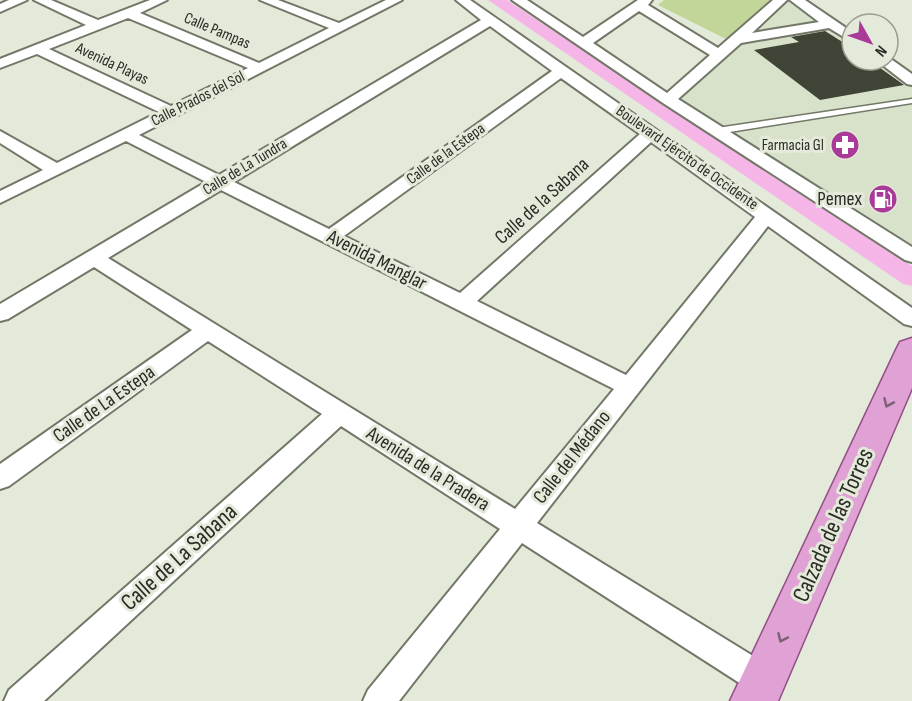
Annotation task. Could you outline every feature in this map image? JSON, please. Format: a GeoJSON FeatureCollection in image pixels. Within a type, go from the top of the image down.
{"type":"FeatureCollection","features":[{"type":"Feature","properties":{"kind":"main road","name":"Calzada de las Torres"},"geometry":{"type":"LineString","coordinates":[[759,691],[912,350]]}},
{"type":"Feature","properties":{"kind":"street"},"geometry":{"type":"LineString","coordinates":[[0,8],[21,0]]}},
{"type":"Feature","properties":{"kind":"street"},"geometry":{"type":"LineString","coordinates":[[40,0],[98,25]]}},
{"type":"Feature","properties":{"kind":"street"},"geometry":{"type":"LineString","coordinates":[[0,64],[161,0]]}},
{"type":"Feature","properties":{"kind":"street"},"geometry":{"type":"LineString","coordinates":[[266,0],[340,28]]}},
{"type":"Feature","properties":{"kind":"street","name":"Calle Prados del Sol"},"geometry":{"type":"LineString","coordinates":[[0,198],[396,0]]}},
{"type":"Feature","properties":{"kind":"street","name":"Boulevard Ejército de Occidente"},"geometry":{"type":"LineString","coordinates":[[462,0],[912,318]]}},
{"type":"Feature","properties":{"kind":"street","name":"Boulevard Ejército de Occidente"},"geometry":{"type":"LineString","coordinates":[[518,0],[668,100],[912,256]]}},
{"type":"Feature","properties":{"kind":"street"},"geometry":{"type":"LineString","coordinates":[[668,100],[782,0]]}},
{"type":"Feature","properties":{"kind":"street"},"geometry":{"type":"LineString","coordinates":[[796,0],[840,30]]}},
{"type":"Feature","properties":{"kind":"street"},"geometry":{"type":"LineString","coordinates":[[584,43],[643,2],[720,55]]}},
{"type":"Feature","properties":{"kind":"street","name":"Calle Pampas"},"geometry":{"type":"LineString","coordinates":[[128,13],[259,68]]}},
{"type":"Feature","properties":{"kind":"street","name":"Calle de La Tundra"},"geometry":{"type":"LineString","coordinates":[[0,314],[490,21]]}},
{"type":"Feature","properties":{"kind":"street"},"geometry":{"type":"LineString","coordinates":[[738,39],[831,24]]}},
{"type":"Feature","properties":{"kind":"street","name":"Avenida Playas"},"geometry":{"type":"LineString","coordinates":[[37,49],[171,112]]}},
{"type":"Feature","properties":{"kind":"street","name":"Calle de la Estepa"},"geometry":{"type":"LineString","coordinates":[[330,237],[561,71]]}},
{"type":"Feature","properties":{"kind":"street"},"geometry":{"type":"LineString","coordinates":[[900,72],[912,81]]}},
{"type":"Feature","properties":{"kind":"street","name":"Calle de la Sabana"},"geometry":{"type":"LineString","coordinates":[[462,303],[651,133]]}},
{"type":"Feature","properties":{"kind":"street","name":"Avenida Manglar"},"geometry":{"type":"LineString","coordinates":[[126,135],[628,386]]}},
{"type":"Feature","properties":{"kind":"street"},"geometry":{"type":"LineString","coordinates":[[0,136],[56,170]]}},
{"type":"Feature","properties":{"kind":"street","name":"Calle del Médano"},"geometry":{"type":"LineString","coordinates":[[379,701],[767,214]]}},
{"type":"Feature","properties":{"kind":"street","name":"Avenida de la Pradera"},"geometry":{"type":"LineString","coordinates":[[94,258],[518,526],[759,691]]}},
{"type":"Feature","properties":{"kind":"street","name":"Calle de La Estepa"},"geometry":{"type":"LineString","coordinates":[[0,478],[208,330]]}},
{"type":"Feature","properties":{"kind":"street","name":"Calle de La Sabana"},"geometry":{"type":"LineString","coordinates":[[20,701],[339,413]]}},
{"type":"Feature","properties":{"kind":"lane"},"geometry":{"type":"LineString","coordinates":[[717,131],[912,101]]}},
{"type":"Feature","properties":{"kind":"shaded area"},"geometry":{"type":"Polygon","coordinates":[[[781,0],[795,0],[840,31],[840,72],[900,70],[912,77],[912,256],[668,100],[781,0]]]}},
{"type":"Feature","properties":{"kind":"green space"},"geometry":{"type":"Polygon","coordinates":[[[664,0],[772,0],[728,40],[658,5],[664,0]]]}},
{"type":"Feature","properties":{"kind":"building"},"geometry":{"type":"Polygon","coordinates":[[[825,31],[840,40],[840,72],[886,72],[904,85],[820,100],[754,50],[799,42],[791,37],[825,31]]]}},
{"type":"Feature","properties":{"kind":"waterway"},"geometry":{"type":"LineString","coordinates":[[496,0],[912,278]]}},
{"type":"Feature","properties":{"kind":"place","name":"Farmacia GI"},"geometry":{"type":"Point","coordinates":[845,145]}},
{"type":"Feature","properties":{"kind":"place","name":"Pemex"},"geometry":{"type":"Point","coordinates":[883,199]}}]}
